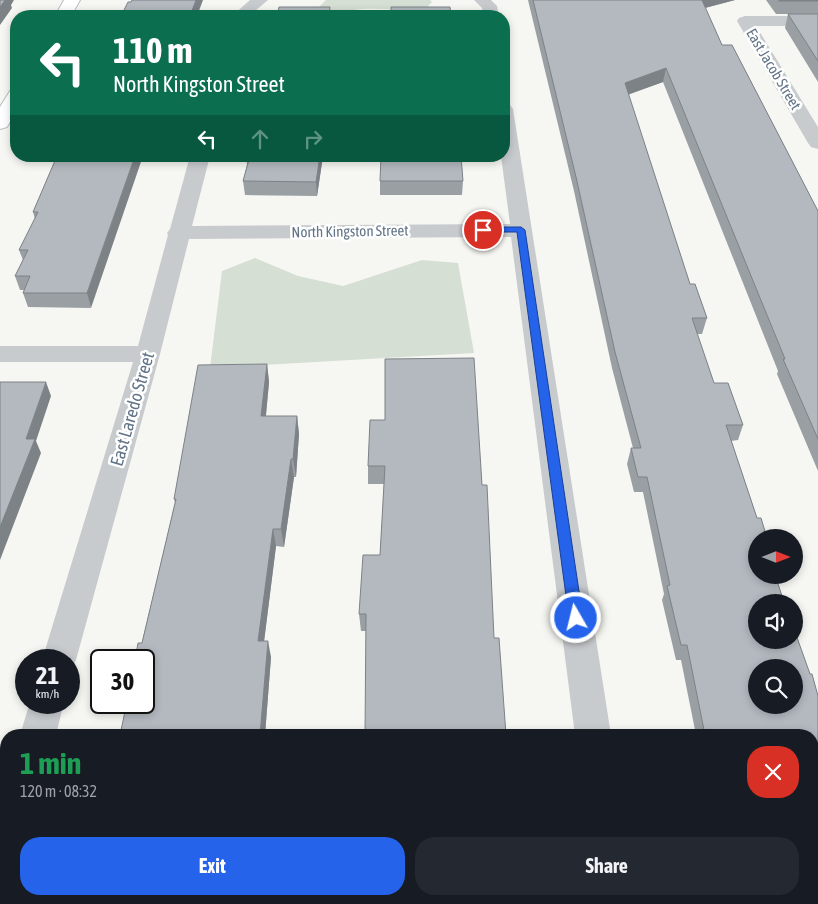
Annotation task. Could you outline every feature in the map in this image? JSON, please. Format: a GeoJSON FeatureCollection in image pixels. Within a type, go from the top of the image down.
{"type":"FeatureCollection","features":[{"type":"Feature","properties":{"kind":"street"},"geometry":{"type":"LineString","coordinates":[[248,10],[260,0]]}},
{"type":"Feature","properties":{"kind":"street"},"geometry":{"type":"LineString","coordinates":[[482,0],[489,6],[490,10]]}},
{"type":"Feature","properties":{"kind":"street","name":"East Jacob Street"},"geometry":{"type":"LineString","coordinates":[[818,21],[745,21],[818,143]]}},
{"type":"Feature","properties":{"kind":"street"},"geometry":{"type":"LineString","coordinates":[[0,123],[10,106]]}},
{"type":"Feature","properties":{"kind":"street"},"geometry":{"type":"LineString","coordinates":[[510,152],[592,729]]}},
{"type":"Feature","properties":{"kind":"street","name":"East Laredo Street"},"geometry":{"type":"LineString","coordinates":[[62,649],[148,354],[178,233],[198,162]]}},
{"type":"Feature","properties":{"kind":"street","name":"North Kingston Street"},"geometry":{"type":"LineString","coordinates":[[178,233],[521,230]]}},
{"type":"Feature","properties":{"kind":"street"},"geometry":{"type":"LineString","coordinates":[[0,354],[148,354]]}},
{"type":"Feature","properties":{"kind":"street"},"geometry":{"type":"LineString","coordinates":[[40,729],[44,714]]}},
{"type":"Feature","properties":{"kind":"shaded area"},"geometry":{"type":"Polygon","coordinates":[[[326,0],[430,0],[432,2],[424,10],[324,10],[319,7],[326,0]]]}},
{"type":"Feature","properties":{"kind":"shaded area"},"geometry":{"type":"Polygon","coordinates":[[[255,258],[298,276],[343,286],[422,260],[458,263],[474,353],[210,368],[222,271],[255,258]]]}},
{"type":"Feature","properties":{"kind":"building"},"geometry":{"type":"Polygon","coordinates":[[[0,0],[5,0],[0,7],[0,0]]]}},
{"type":"Feature","properties":{"kind":"building"},"geometry":{"type":"Polygon","coordinates":[[[132,0],[196,0],[192,10],[124,10],[128,2],[132,0]]]}},
{"type":"Feature","properties":{"kind":"building"},"geometry":{"type":"Polygon","coordinates":[[[533,0],[702,0],[722,45],[732,45],[818,211],[818,439],[783,359],[785,359],[666,68],[625,83],[690,284],[695,284],[707,318],[692,318],[714,383],[728,383],[743,425],[726,425],[757,518],[761,518],[764,529],[748,529],[748,584],[778,584],[781,594],[748,594],[748,649],[801,649],[810,674],[812,674],[818,696],[818,729],[704,729],[687,645],[681,645],[667,586],[670,585],[647,477],[638,477],[631,448],[641,448],[615,352],[576,177],[533,0]]]}},
{"type":"Feature","properties":{"kind":"building"},"geometry":{"type":"Polygon","coordinates":[[[818,0],[818,1],[779,1],[818,0]]]}},
{"type":"Feature","properties":{"kind":"building"},"geometry":{"type":"Polygon","coordinates":[[[279,7],[330,7],[330,10],[278,10],[279,7]]]}},
{"type":"Feature","properties":{"kind":"building"},"geometry":{"type":"Polygon","coordinates":[[[391,7],[450,7],[450,10],[391,10],[391,7]]]}},
{"type":"Feature","properties":{"kind":"building"},"geometry":{"type":"Polygon","coordinates":[[[788,14],[818,14],[818,61],[788,14]]]}},
{"type":"Feature","properties":{"kind":"building"},"geometry":{"type":"Polygon","coordinates":[[[54,162],[133,162],[87,293],[23,293],[30,276],[15,276],[28,250],[19,250],[38,212],[33,212],[54,162]]]}},
{"type":"Feature","properties":{"kind":"building"},"geometry":{"type":"Polygon","coordinates":[[[248,162],[319,162],[316,182],[243,181],[248,162]]]}},
{"type":"Feature","properties":{"kind":"building"},"geometry":{"type":"Polygon","coordinates":[[[381,162],[461,162],[463,181],[380,181],[381,162]]]}},
{"type":"Feature","properties":{"kind":"building"},"geometry":{"type":"Polygon","coordinates":[[[474,358],[482,485],[487,485],[494,638],[499,638],[506,729],[365,729],[366,614],[359,614],[363,555],[380,555],[385,466],[368,466],[370,420],[385,420],[385,359],[474,358]]]}},
{"type":"Feature","properties":{"kind":"building"},"geometry":{"type":"Polygon","coordinates":[[[267,364],[261,416],[297,416],[293,459],[291,459],[281,529],[273,529],[258,641],[268,641],[261,729],[121,729],[124,714],[155,714],[155,649],[137,649],[138,643],[142,643],[176,499],[174,499],[198,365],[267,364]]]}},
{"type":"Feature","properties":{"kind":"building"},"geometry":{"type":"Polygon","coordinates":[[[0,382],[46,382],[26,439],[35,439],[0,527],[0,382]]]}},
{"type":"Feature","properties":{"kind":"route"},"geometry":{"type":"LineString","coordinates":[[483,230],[521,230],[576,618]]}}]}
